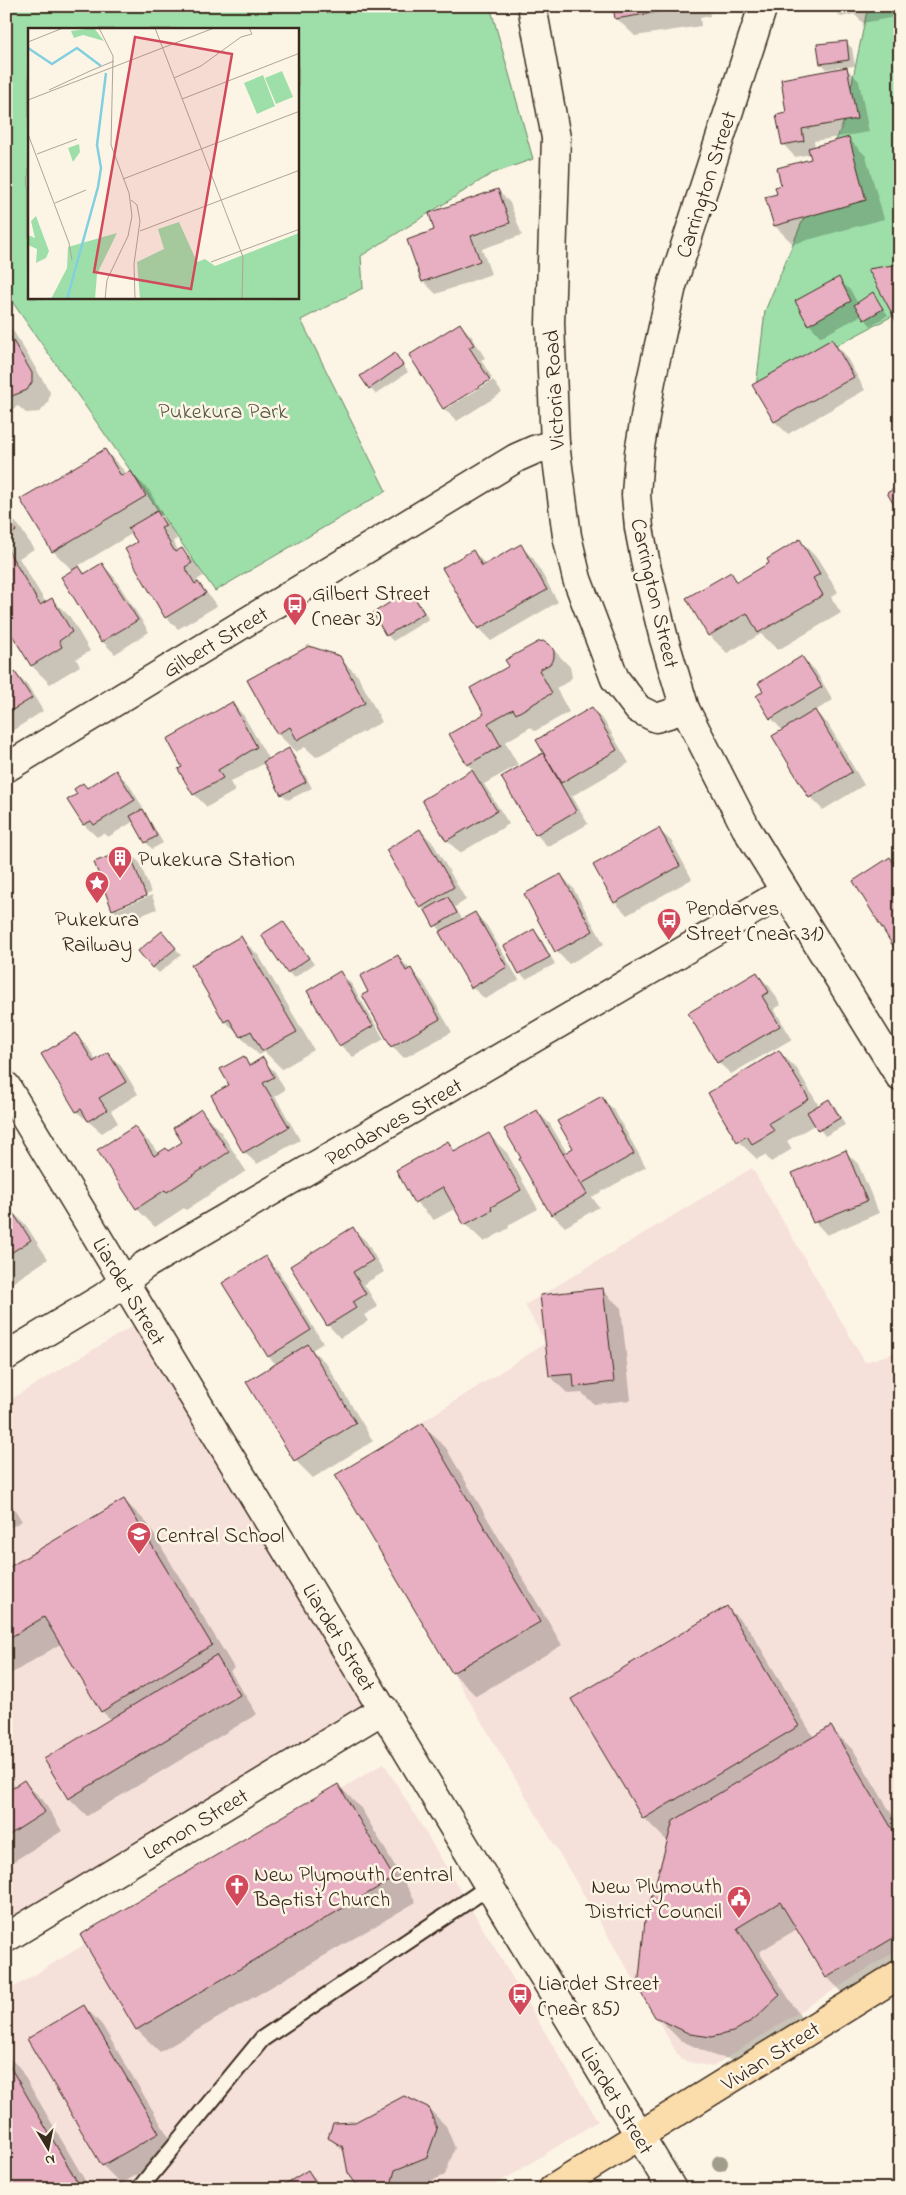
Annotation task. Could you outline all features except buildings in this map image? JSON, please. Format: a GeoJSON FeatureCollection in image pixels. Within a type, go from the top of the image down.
{"type":"FeatureCollection","features":[{"type":"Feature","properties":{"kind":"main road","name":"Vivian Street"},"geometry":{"type":"LineString","coordinates":[[553,2189],[900,1974]]}},
{"type":"Feature","properties":{"kind":"street","name":"Victoria Road"},"geometry":{"type":"LineString","coordinates":[[532,6],[556,138],[550,323],[555,444],[566,536],[577,579],[615,679],[638,708],[656,718],[685,709]]}},
{"type":"Feature","properties":{"kind":"street","name":"Carrington Street"},"geometry":{"type":"LineString","coordinates":[[763,6],[672,286],[651,380],[639,453],[636,494],[639,528],[646,570],[685,709],[746,828],[900,1077]]}},
{"type":"Feature","properties":{"kind":"street","name":"Gilbert Street"},"geometry":{"type":"LineString","coordinates":[[6,768],[516,458],[555,444]]}},
{"type":"Feature","properties":{"kind":"street","name":"Pendarves Street"},"geometry":{"type":"LineString","coordinates":[[6,1356],[104,1297],[145,1265],[784,892]]}},
{"type":"Feature","properties":{"kind":"street","name":"Liardet Street"},"geometry":{"type":"LineString","coordinates":[[6,1086],[384,1709],[672,2189]]}},
{"type":"Feature","properties":{"kind":"street","name":"Lemon Street"},"geometry":{"type":"LineString","coordinates":[[6,1938],[384,1709]]}},
{"type":"Feature","properties":{"kind":"lane"},"geometry":{"type":"LineString","coordinates":[[139,2189],[262,2039],[490,1886]]}},
{"type":"Feature","properties":{"kind":"shaded area"},"geometry":{"type":"Polygon","coordinates":[[[752,1168],[865,1362],[900,1351],[900,1948],[712,2067],[681,2060],[337,1476],[546,1343],[525,1305],[752,1168]]]}},
{"type":"Feature","properties":{"kind":"shaded area","name":"Central School"},"geometry":{"type":"Polygon","coordinates":[[[134,1325],[365,1709],[6,1923],[6,1402],[134,1325]]]}},
{"type":"Feature","properties":{"kind":"shaded area"},"geometry":{"type":"Polygon","coordinates":[[[384,1763],[598,2121],[489,2189],[6,2189],[6,1992],[384,1763]]]}},
{"type":"Feature","properties":{"kind":"green space","name":"Pukekura Park"},"geometry":{"type":"Polygon","coordinates":[[[6,6],[490,6],[533,159],[491,174],[361,256],[363,288],[301,320],[386,491],[215,591],[6,293],[6,6]]]}},
{"type":"Feature","properties":{"kind":"green space"},"geometry":{"type":"Polygon","coordinates":[[[868,6],[900,6],[900,312],[756,388],[765,311],[844,121],[868,6]]]}},
{"type":"Feature","properties":{"kind":"place","name":"Gilbert Street (near 3)"},"geometry":{"type":"Point","coordinates":[295,626]}},
{"type":"Feature","properties":{"kind":"place","name":"Pukekura Station"},"geometry":{"type":"Point","coordinates":[120,879]}},
{"type":"Feature","properties":{"kind":"place","name":"Pukekura Railway"},"geometry":{"type":"Point","coordinates":[97,904]}},
{"type":"Feature","properties":{"kind":"place","name":"Pendarves Street (near 31)"},"geometry":{"type":"Point","coordinates":[669,941]}},
{"type":"Feature","properties":{"kind":"place","name":"Central School"},"geometry":{"type":"Point","coordinates":[139,1555]}},
{"type":"Feature","properties":{"kind":"place","name":"New Plymouth Central Baptist Church"},"geometry":{"type":"Point","coordinates":[237,1907]}},
{"type":"Feature","properties":{"kind":"place","name":"New Plymouth District Council"},"geometry":{"type":"Point","coordinates":[739,1919]}},
{"type":"Feature","properties":{"kind":"place","name":"Liardet Street (near 85)"},"geometry":{"type":"Point","coordinates":[520,2016]}}]}
